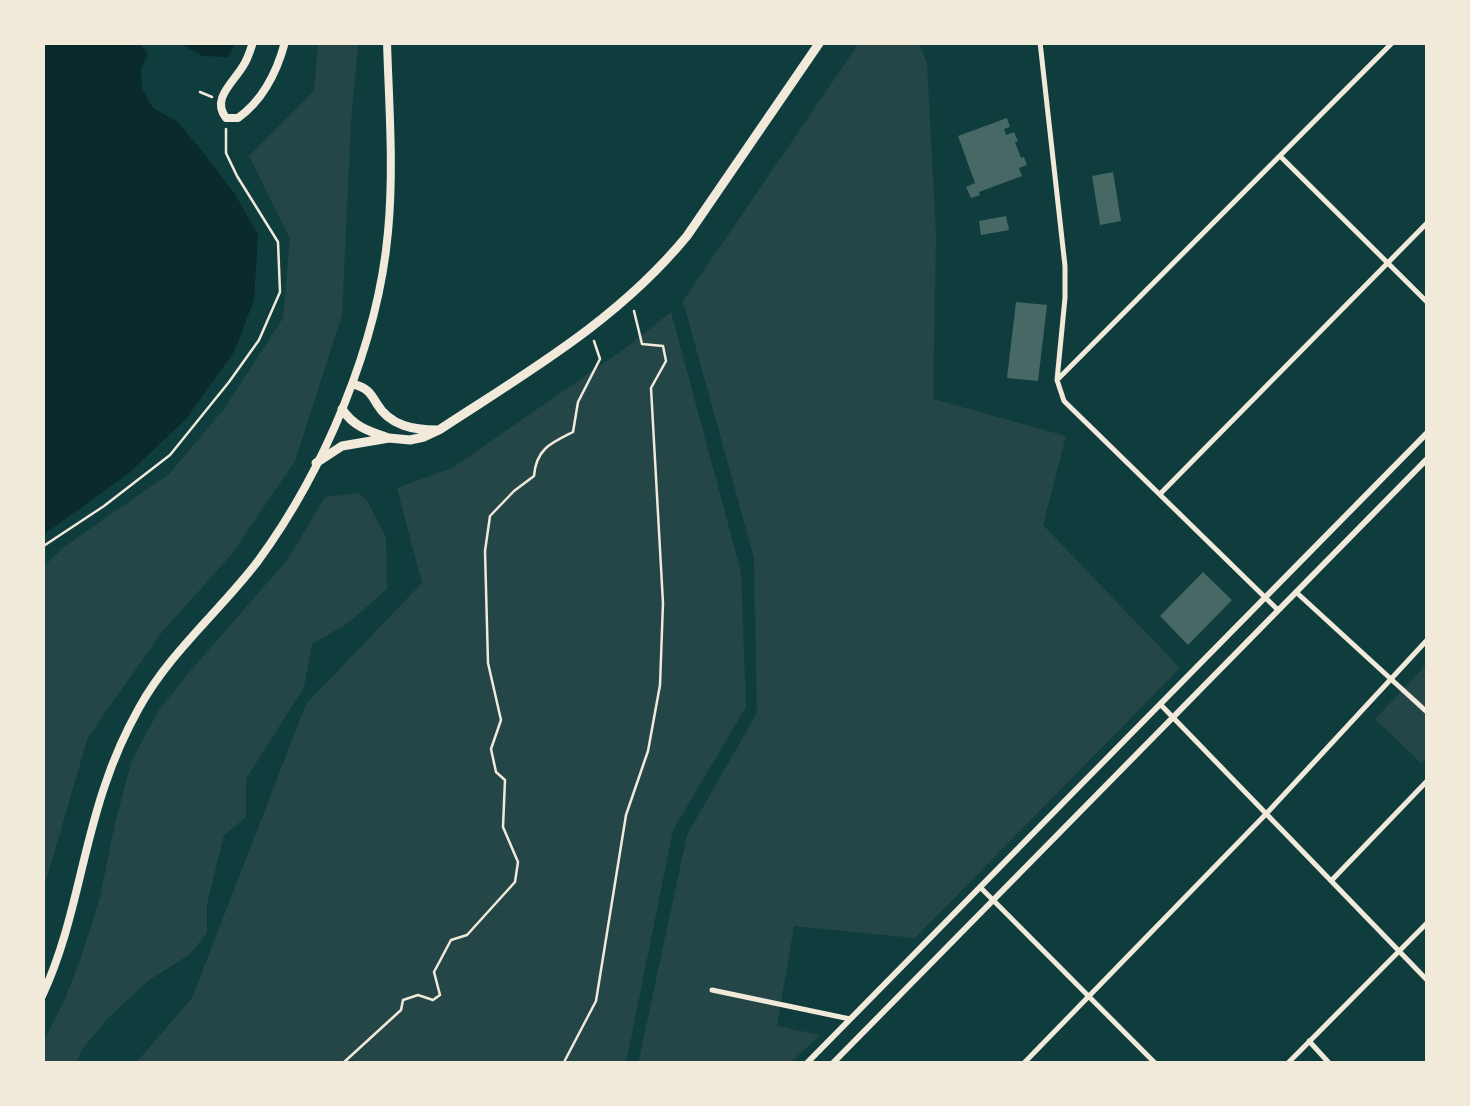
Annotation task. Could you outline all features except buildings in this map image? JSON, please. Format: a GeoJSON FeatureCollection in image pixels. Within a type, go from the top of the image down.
{"type":"FeatureCollection","features":[{"type":"Feature","properties":{"kind":"main road"},"geometry":{"type":"LineString","coordinates":[[253,42],[247,62],[220,104],[226,118],[238,118],[259,98],[285,42]]}},
{"type":"Feature","properties":{"kind":"main road"},"geometry":{"type":"LineString","coordinates":[[42,996],[72,913],[104,785],[120,746],[157,679],[258,561],[316,464],[353,384],[374,313],[388,235],[388,42]]}},
{"type":"Feature","properties":{"kind":"main road"},"geometry":{"type":"LineString","coordinates":[[342,409],[363,429],[388,438],[424,437],[631,297],[687,236],[820,42]]}},
{"type":"Feature","properties":{"kind":"main road"},"geometry":{"type":"LineString","coordinates":[[353,384],[373,394],[387,416],[400,424],[439,430]]}},
{"type":"Feature","properties":{"kind":"main road"},"geometry":{"type":"LineString","coordinates":[[316,464],[342,446],[388,438]]}},
{"type":"Feature","properties":{"kind":"street"},"geometry":{"type":"LineString","coordinates":[[1040,42],[1065,266],[1066,298],[1057,380],[1064,401],[1278,610]]}},
{"type":"Feature","properties":{"kind":"street"},"geometry":{"type":"LineString","coordinates":[[1057,380],[1393,42]]}},
{"type":"Feature","properties":{"kind":"street"},"geometry":{"type":"LineString","coordinates":[[1280,156],[1428,302]]}},
{"type":"Feature","properties":{"kind":"street"},"geometry":{"type":"LineString","coordinates":[[1160,494],[1428,222]]}},
{"type":"Feature","properties":{"kind":"street"},"geometry":{"type":"LineString","coordinates":[[806,1064],[1428,432]]}},
{"type":"Feature","properties":{"kind":"street"},"geometry":{"type":"LineString","coordinates":[[832,1064],[1428,458]]}},
{"type":"Feature","properties":{"kind":"street"},"geometry":{"type":"LineString","coordinates":[[1296,592],[1428,713]]}},
{"type":"Feature","properties":{"kind":"street"},"geometry":{"type":"LineString","coordinates":[[1023,1064],[1266,814],[1428,639]]}},
{"type":"Feature","properties":{"kind":"street"},"geometry":{"type":"LineString","coordinates":[[1160,704],[1428,980]]}},
{"type":"Feature","properties":{"kind":"street"},"geometry":{"type":"LineString","coordinates":[[1331,881],[1428,780]]}},
{"type":"Feature","properties":{"kind":"street"},"geometry":{"type":"LineString","coordinates":[[980,887],[1156,1064]]}},
{"type":"Feature","properties":{"kind":"street"},"geometry":{"type":"LineString","coordinates":[[1287,1064],[1428,922]]}},
{"type":"Feature","properties":{"kind":"street"},"geometry":{"type":"LineString","coordinates":[[712,990],[850,1019]]}},
{"type":"Feature","properties":{"kind":"street"},"geometry":{"type":"LineString","coordinates":[[1309,1041],[1330,1064]]}},
{"type":"Feature","properties":{"kind":"path"},"geometry":{"type":"LineString","coordinates":[[200,92],[212,97]]}},
{"type":"Feature","properties":{"kind":"path"},"geometry":{"type":"LineString","coordinates":[[42,547],[170,455],[259,340],[280,292],[278,242],[226,153],[226,118]]}},
{"type":"Feature","properties":{"kind":"path"},"geometry":{"type":"LineString","coordinates":[[563,1064],[596,1001],[626,816],[648,751],[660,685],[662,585],[651,388],[666,360],[663,346],[642,344],[634,311]]}},
{"type":"Feature","properties":{"kind":"path"},"geometry":{"type":"LineString","coordinates":[[342,1064],[401,1010],[403,1000],[418,996],[434,1000],[440,996],[434,972],[451,940],[466,935],[515,882],[518,862],[503,826],[505,780],[496,772],[491,748],[501,720],[488,663],[485,551],[490,516],[534,476],[535,460],[551,442],[574,432],[578,402],[600,358],[590,328]]}},
{"type":"Feature","properties":{"kind":"shaded area"},"geometry":{"type":"Polygon","coordinates":[[[43,42],[139,43],[148,54],[141,70],[142,89],[153,108],[178,122],[202,151],[235,194],[258,235],[254,300],[234,352],[186,419],[129,473],[43,535],[43,42]]]}},
{"type":"Feature","properties":{"kind":"shaded area"},"geometry":{"type":"Polygon","coordinates":[[[179,43],[235,43],[228,57],[203,56],[179,43]]]}},
{"type":"Feature","properties":{"kind":"shaded area"},"geometry":{"type":"Polygon","coordinates":[[[318,43],[358,43],[342,315],[295,461],[232,554],[162,632],[88,737],[43,891],[43,567],[64,547],[169,474],[224,409],[283,318],[290,239],[249,156],[314,91],[318,43]]]}},
{"type":"Feature","properties":{"kind":"shaded area"},"geometry":{"type":"Polygon","coordinates":[[[859,43],[918,43],[927,62],[936,236],[933,399],[1066,436],[1043,525],[1180,668],[915,938],[794,926],[777,1026],[820,1035],[790,1063],[638,1064],[687,835],[757,713],[754,558],[683,301],[859,43]]]}},
{"type":"Feature","properties":{"kind":"shaded area"},"geometry":{"type":"Polygon","coordinates":[[[671,312],[741,572],[746,707],[673,830],[626,1063],[135,1064],[192,998],[306,704],[422,583],[397,488],[452,468],[671,312]]]}},
{"type":"Feature","properties":{"kind":"shaded area"},"geometry":{"type":"Polygon","coordinates":[[[359,493],[386,537],[387,589],[348,623],[312,644],[304,687],[246,779],[246,817],[224,835],[207,904],[207,933],[190,954],[148,981],[108,1018],[81,1051],[77,1063],[43,1063],[43,1043],[81,958],[100,897],[132,760],[159,710],[288,559],[325,497],[359,493]]]}},
{"type":"Feature","properties":{"kind":"shaded area"},"geometry":{"type":"Polygon","coordinates":[[[1427,664],[1427,757],[1421,763],[1375,719],[1427,664]]]}}]}
